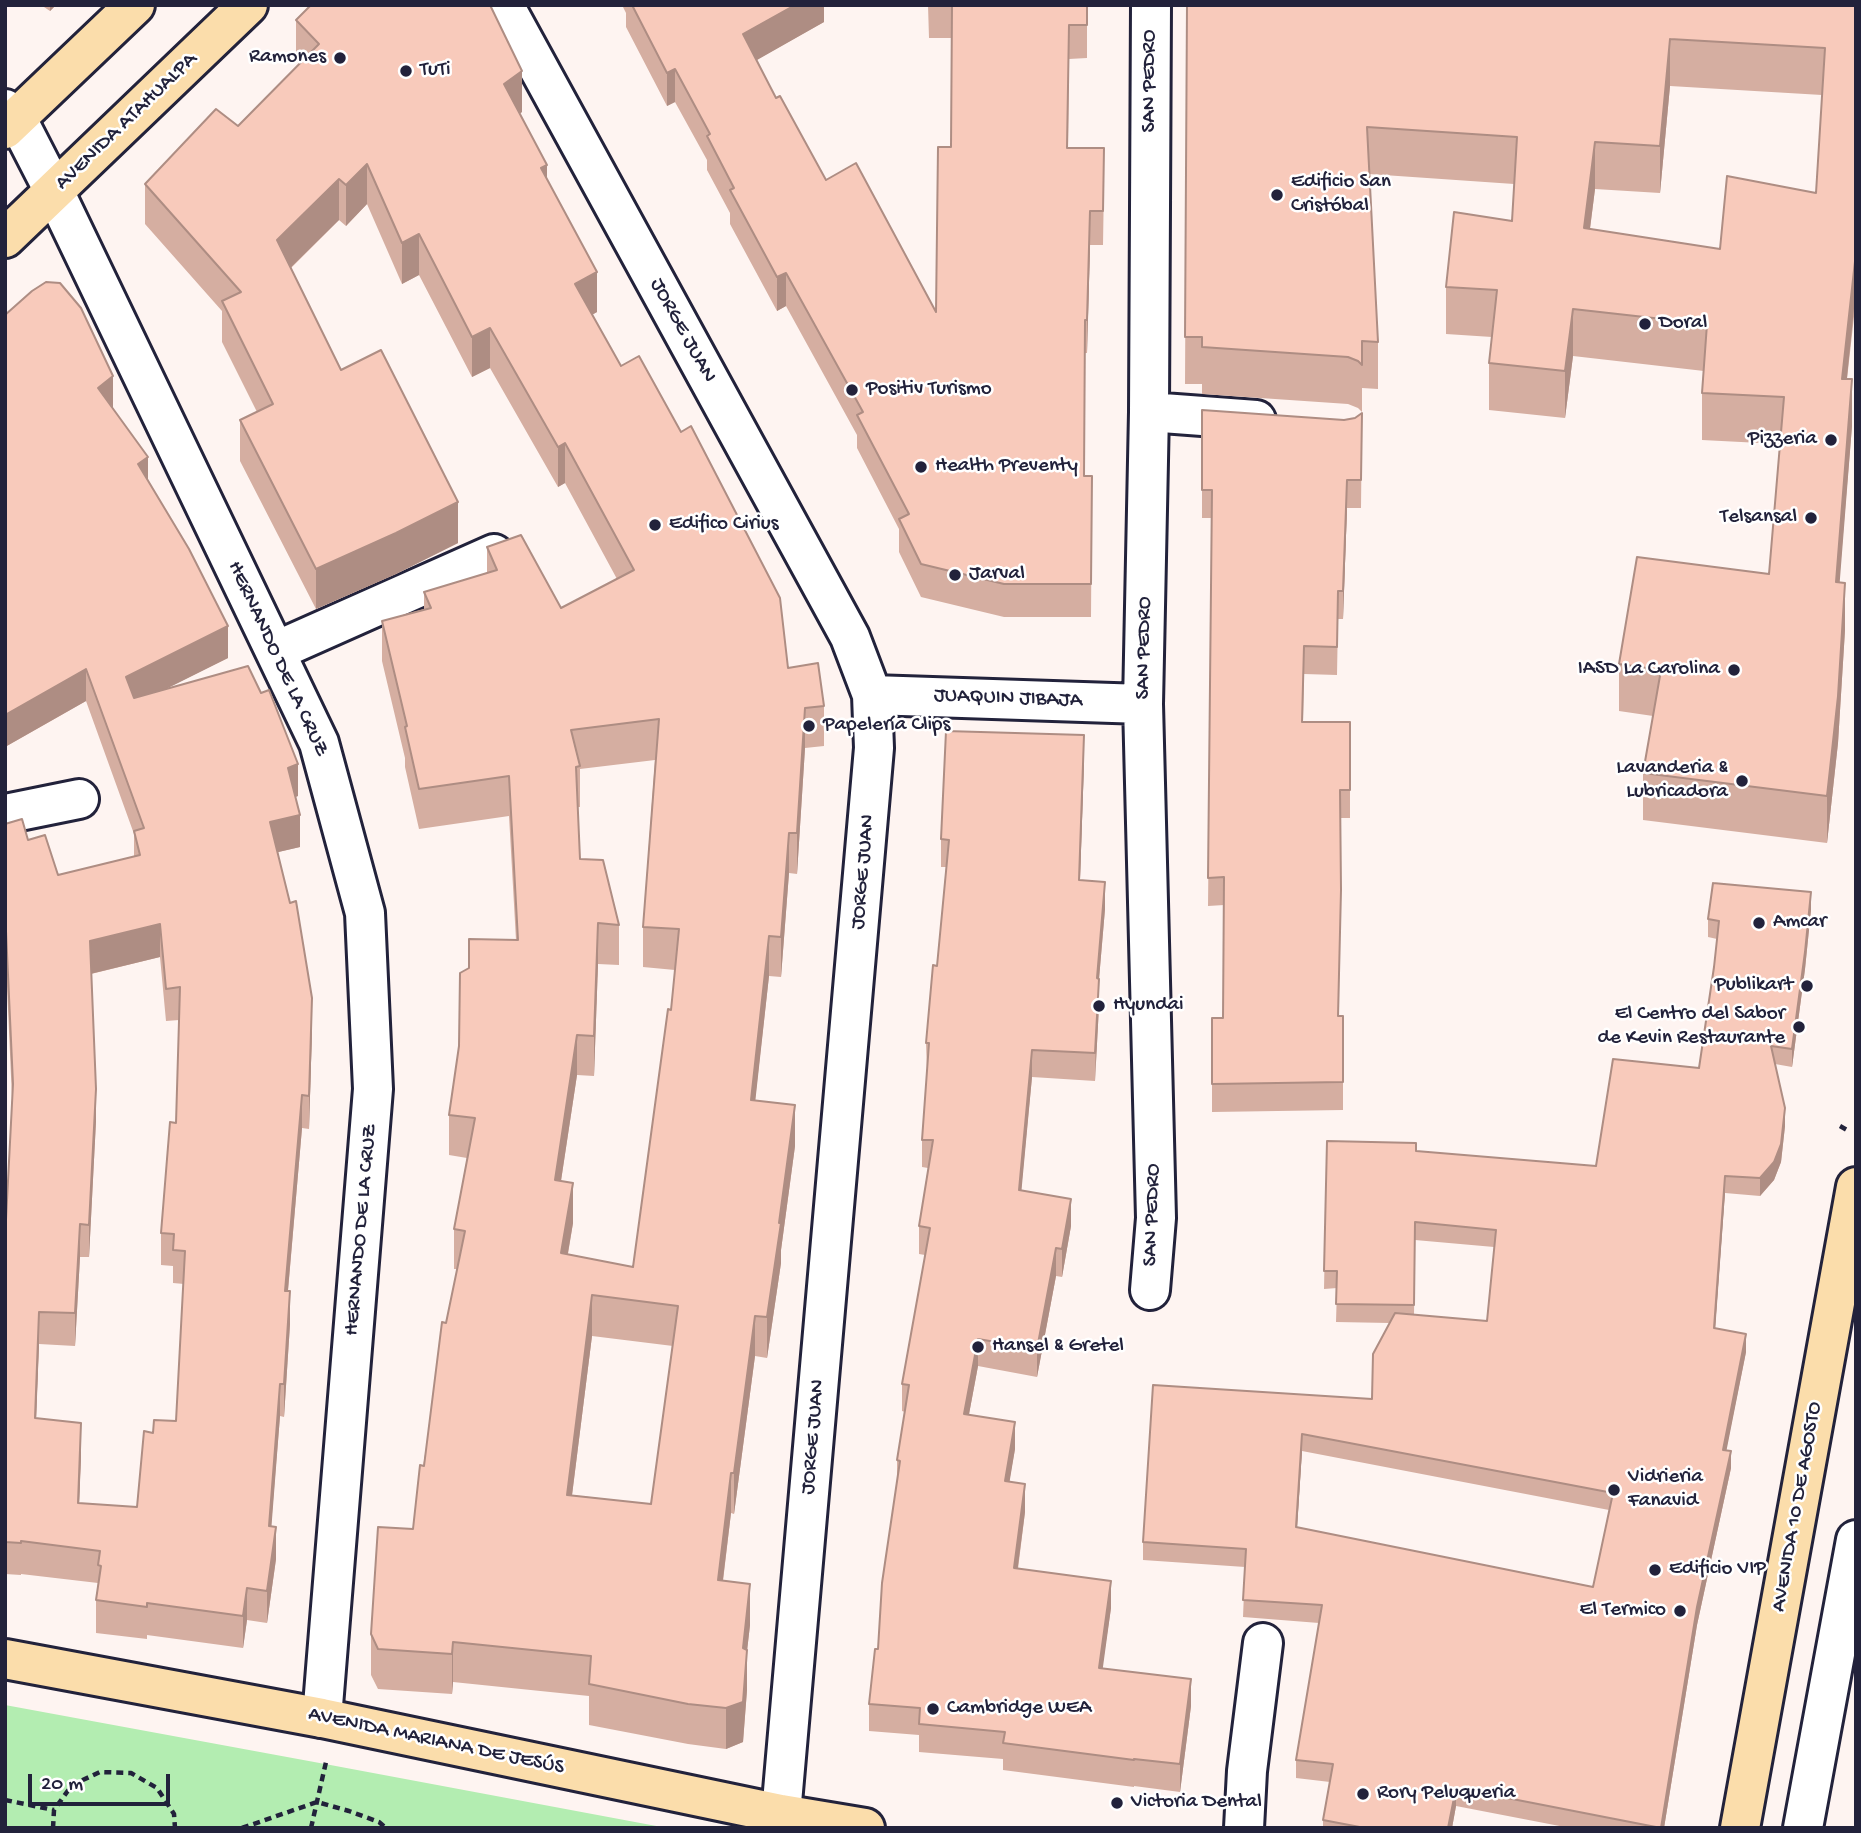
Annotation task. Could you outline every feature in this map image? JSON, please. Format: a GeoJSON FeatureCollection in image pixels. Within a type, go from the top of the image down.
{"type":"FeatureCollection","features":[{"type":"Feature","properties":{"kind":"main road"},"geometry":{"type":"LineString","coordinates":[[9,119],[135,5]]}},
{"type":"Feature","properties":{"kind":"main road","name":"AVENIDA ATAHUALPA"},"geometry":{"type":"LineString","coordinates":[[5,238],[248,5]]}},
{"type":"Feature","properties":{"kind":"main road","name":"AVENIDA 10 DE AGOSTO"},"geometry":{"type":"LineString","coordinates":[[1740,1828],[1856,1187]]}},
{"type":"Feature","properties":{"kind":"main road","name":"AVENIDA MARIANA DE JESÚS"},"geometry":{"type":"LineString","coordinates":[[5,1659],[322,1718],[779,1821],[865,1828]]}},
{"type":"Feature","properties":{"kind":"street","name":"JORGE JUAN"},"geometry":{"type":"LineString","coordinates":[[504,5],[850,637],[872,695],[874,748],[779,1821]]}},
{"type":"Feature","properties":{"kind":"street","name":"SAN PEDRO"},"geometry":{"type":"LineString","coordinates":[[1150,1290],[1156,1218],[1143,704],[1149,412],[1151,5]]}},
{"type":"Feature","properties":{"kind":"street","name":"HERNANDO DE LA CRUZ"},"geometry":{"type":"LineString","coordinates":[[9,119],[54,191],[319,743],[365,913],[373,1089],[322,1718]]}},
{"type":"Feature","properties":{"kind":"street"},"geometry":{"type":"LineString","coordinates":[[1149,412],[1289,422]]}},
{"type":"Feature","properties":{"kind":"street"},"geometry":{"type":"LineString","coordinates":[[276,651],[494,554]]}},
{"type":"Feature","properties":{"kind":"street","name":"JUAQUIN JIBAJA"},"geometry":{"type":"LineString","coordinates":[[872,695],[1143,704]]}},
{"type":"Feature","properties":{"kind":"street"},"geometry":{"type":"LineString","coordinates":[[5,814],[79,799]]}},
{"type":"Feature","properties":{"kind":"street"},"geometry":{"type":"LineString","coordinates":[[1802,1828],[1856,1540]]}},
{"type":"Feature","properties":{"kind":"street"},"geometry":{"type":"LineString","coordinates":[[1244,1828],[1247,1771],[1263,1643]]}},
{"type":"Feature","properties":{"kind":"path"},"geometry":{"type":"LineString","coordinates":[[1840,1126],[1847,1130]]}},
{"type":"Feature","properties":{"kind":"path"},"geometry":{"type":"LineString","coordinates":[[311,1828],[327,1758]]}},
{"type":"Feature","properties":{"kind":"path"},"geometry":{"type":"LineString","coordinates":[[53,1828],[54,1810],[72,1785],[100,1772],[131,1773],[158,1788],[174,1814],[175,1828]]}},
{"type":"Feature","properties":{"kind":"path"},"geometry":{"type":"LineString","coordinates":[[5,1800],[54,1810]]}},
{"type":"Feature","properties":{"kind":"path"},"geometry":{"type":"LineString","coordinates":[[242,1828],[317,1802],[379,1822],[386,1828]]}},
{"type":"Feature","properties":{"kind":"green space"},"geometry":{"type":"Polygon","coordinates":[[[5,1705],[325,1764],[667,1828],[5,1828],[5,1705]]]}},
{"type":"Feature","properties":{"kind":"building"},"geometry":{"type":"Polygon","coordinates":[[[311,5],[490,5],[522,71],[504,84],[547,165],[541,168],[597,272],[575,284],[621,366],[639,356],[681,432],[691,426],[780,598],[788,668],[818,663],[824,706],[805,708],[797,833],[789,833],[781,937],[769,936],[751,1100],[795,1105],[767,1317],[755,1316],[718,1580],[750,1584],[743,1648],[747,1650],[743,1702],[726,1708],[688,1704],[589,1684],[591,1656],[453,1642],[452,1654],[378,1649],[371,1634],[378,1527],[413,1529],[420,1465],[424,1466],[442,1322],[446,1323],[465,1231],[454,1229],[475,1118],[449,1115],[459,1046],[460,973],[469,968],[469,939],[518,940],[509,776],[419,789],[382,621],[431,608],[424,592],[497,570],[487,547],[521,535],[561,608],[634,570],[565,443],[558,447],[490,328],[472,337],[419,234],[402,243],[367,164],[346,185],[339,179],[277,240],[341,370],[381,350],[458,502],[316,569],[240,420],[273,404],[222,301],[241,292],[145,184],[216,109],[238,126],[319,44],[296,20],[311,5]],[[659,719],[571,730],[580,766],[576,767],[580,859],[603,860],[619,925],[598,923],[594,1036],[577,1035],[555,1180],[573,1183],[561,1253],[633,1267],[668,1009],[671,1010],[679,929],[643,927],[659,719]],[[592,1295],[567,1495],[651,1504],[678,1306],[592,1295]]]}},
{"type":"Feature","properties":{"kind":"building"},"geometry":{"type":"Polygon","coordinates":[[[632,5],[795,5],[743,34],[776,98],[780,96],[826,180],[856,163],[936,312],[938,147],[951,147],[952,5],[1087,5],[1087,25],[1069,25],[1067,148],[1104,148],[1103,211],[1090,211],[1085,320],[1084,476],[1092,476],[1091,584],[1004,584],[921,564],[899,519],[909,514],[857,415],[863,412],[786,273],[777,277],[730,190],[734,188],[707,136],[710,134],[675,69],[667,73],[632,5]]]}},
{"type":"Feature","properties":{"kind":"building"},"geometry":{"type":"Polygon","coordinates":[[[1187,5],[1856,5],[1856,252],[1842,379],[1852,379],[1836,582],[1845,583],[1838,696],[1827,796],[1643,773],[1661,670],[1619,664],[1637,557],[1769,574],[1784,397],[1702,393],[1707,324],[1573,309],[1565,371],[1489,363],[1497,290],[1446,287],[1454,212],[1512,221],[1517,137],[1367,127],[1378,342],[1362,341],[1362,365],[1348,357],[1202,347],[1202,337],[1185,337],[1187,5]],[[1670,39],[1660,146],[1595,142],[1584,228],[1720,249],[1727,176],[1816,193],[1825,48],[1670,39]]]}},
{"type":"Feature","properties":{"kind":"building"},"geometry":{"type":"Polygon","coordinates":[[[46,282],[60,283],[81,308],[113,376],[98,388],[148,457],[138,464],[189,549],[228,626],[126,677],[134,698],[248,666],[261,693],[269,690],[298,764],[288,768],[300,815],[270,822],[290,903],[296,901],[312,998],[309,1096],[302,1095],[285,1291],[290,1291],[284,1384],[280,1384],[269,1526],[276,1527],[267,1591],[247,1588],[243,1616],[147,1603],[147,1607],[96,1600],[101,1566],[98,1565],[100,1551],[21,1541],[5,1542],[5,1239],[13,1084],[5,932],[5,824],[22,819],[28,840],[45,835],[58,875],[140,855],[134,831],[144,828],[86,669],[5,715],[5,315],[46,282]],[[160,924],[90,941],[96,1089],[89,1225],[80,1224],[75,1313],[39,1312],[35,1418],[81,1423],[78,1503],[137,1507],[144,1431],[153,1433],[154,1420],[176,1421],[185,1251],[173,1250],[174,1234],[161,1233],[170,1122],[176,1123],[180,987],[166,989],[160,924]]]}},
{"type":"Feature","properties":{"kind":"building"},"geometry":{"type":"Polygon","coordinates":[[[1202,410],[1344,420],[1355,418],[1362,413],[1361,480],[1347,480],[1343,591],[1338,591],[1337,647],[1304,646],[1302,722],[1350,722],[1350,790],[1340,790],[1338,1016],[1343,1016],[1343,1082],[1212,1084],[1212,1018],[1223,1018],[1224,877],[1208,878],[1212,490],[1202,490],[1202,410]]]}},
{"type":"Feature","properties":{"kind":"building"},"geometry":{"type":"Polygon","coordinates":[[[946,731],[1084,735],[1079,880],[1105,882],[1097,978],[1095,1053],[1032,1050],[1019,1190],[1071,1199],[1062,1249],[1056,1248],[1037,1349],[978,1339],[964,1414],[1015,1422],[1005,1481],[1025,1484],[1014,1568],[1111,1581],[1099,1668],[1191,1679],[1180,1764],[1003,1743],[1005,1732],[919,1724],[920,1708],[869,1704],[875,1649],[878,1649],[882,1583],[900,1461],[897,1460],[909,1385],[902,1384],[930,1228],[919,1226],[933,1140],[922,1140],[933,965],[937,966],[949,840],[941,839],[946,731]]]}},
{"type":"Feature","properties":{"kind":"building"},"geometry":{"type":"Polygon","coordinates":[[[1713,883],[1811,892],[1792,1049],[1771,1046],[1785,1108],[1781,1144],[1774,1162],[1760,1178],[1725,1176],[1714,1328],[1746,1334],[1723,1450],[1731,1451],[1697,1607],[1661,1828],[1456,1788],[1448,1828],[1365,1828],[1323,1820],[1333,1764],[1296,1760],[1322,1605],[1243,1600],[1246,1549],[1143,1542],[1153,1385],[1372,1399],[1373,1354],[1395,1313],[1487,1321],[1496,1230],[1415,1222],[1414,1305],[1336,1304],[1337,1271],[1324,1271],[1327,1141],[1416,1143],[1416,1151],[1596,1166],[1613,1059],[1699,1068],[1719,921],[1708,919],[1713,883]],[[1302,1434],[1296,1527],[1593,1587],[1613,1493],[1302,1434]]]}},
{"type":"Feature","properties":{"kind":"place","name":"Ramones"},"geometry":{"type":"Point","coordinates":[340,58]}},
{"type":"Feature","properties":{"kind":"place","name":"TuTi"},"geometry":{"type":"Point","coordinates":[406,71]}},
{"type":"Feature","properties":{"kind":"place","name":"Edificio San Cristóbal"},"geometry":{"type":"Point","coordinates":[1277,195]}},
{"type":"Feature","properties":{"kind":"place","name":"Doral"},"geometry":{"type":"Point","coordinates":[1645,324]}},
{"type":"Feature","properties":{"kind":"place","name":"Positiv Turismo"},"geometry":{"type":"Point","coordinates":[852,390]}},
{"type":"Feature","properties":{"kind":"place","name":"Pizzeria"},"geometry":{"type":"Point","coordinates":[1831,440]}},
{"type":"Feature","properties":{"kind":"place","name":"Health Preventy"},"geometry":{"type":"Point","coordinates":[921,467]}},
{"type":"Feature","properties":{"kind":"place","name":"Telsansal"},"geometry":{"type":"Point","coordinates":[1811,518]}},
{"type":"Feature","properties":{"kind":"place","name":"Edifico Cirius"},"geometry":{"type":"Point","coordinates":[655,525]}},
{"type":"Feature","properties":{"kind":"place","name":"Jarval"},"geometry":{"type":"Point","coordinates":[955,575]}},
{"type":"Feature","properties":{"kind":"place","name":"IASD La Carolina"},"geometry":{"type":"Point","coordinates":[1734,670]}},
{"type":"Feature","properties":{"kind":"place","name":"Papelería Clips"},"geometry":{"type":"Point","coordinates":[809,726]}},
{"type":"Feature","properties":{"kind":"place","name":"Lavanderia & Lubricadora"},"geometry":{"type":"Point","coordinates":[1742,781]}},
{"type":"Feature","properties":{"kind":"place","name":"Amcar"},"geometry":{"type":"Point","coordinates":[1759,923]}},
{"type":"Feature","properties":{"kind":"place","name":"Publikart"},"geometry":{"type":"Point","coordinates":[1807,986]}},
{"type":"Feature","properties":{"kind":"place","name":"Hyundai"},"geometry":{"type":"Point","coordinates":[1099,1006]}},
{"type":"Feature","properties":{"kind":"place","name":"El Centro del Sabor de Kevin Restaurante"},"geometry":{"type":"Point","coordinates":[1799,1027]}},
{"type":"Feature","properties":{"kind":"place","name":"Hansel & Gretel"},"geometry":{"type":"Point","coordinates":[978,1347]}},
{"type":"Feature","properties":{"kind":"place","name":"Vidrieria Fanavid"},"geometry":{"type":"Point","coordinates":[1614,1490]}},
{"type":"Feature","properties":{"kind":"place","name":"Edificio VIP"},"geometry":{"type":"Point","coordinates":[1655,1570]}},
{"type":"Feature","properties":{"kind":"place","name":"El Termico"},"geometry":{"type":"Point","coordinates":[1680,1611]}},
{"type":"Feature","properties":{"kind":"place","name":"Cambridge WEA"},"geometry":{"type":"Point","coordinates":[933,1709]}},
{"type":"Feature","properties":{"kind":"place","name":"Rory Peluqueria"},"geometry":{"type":"Point","coordinates":[1363,1794]}},
{"type":"Feature","properties":{"kind":"place","name":"Victoria Dental"},"geometry":{"type":"Point","coordinates":[1117,1803]}}]}
